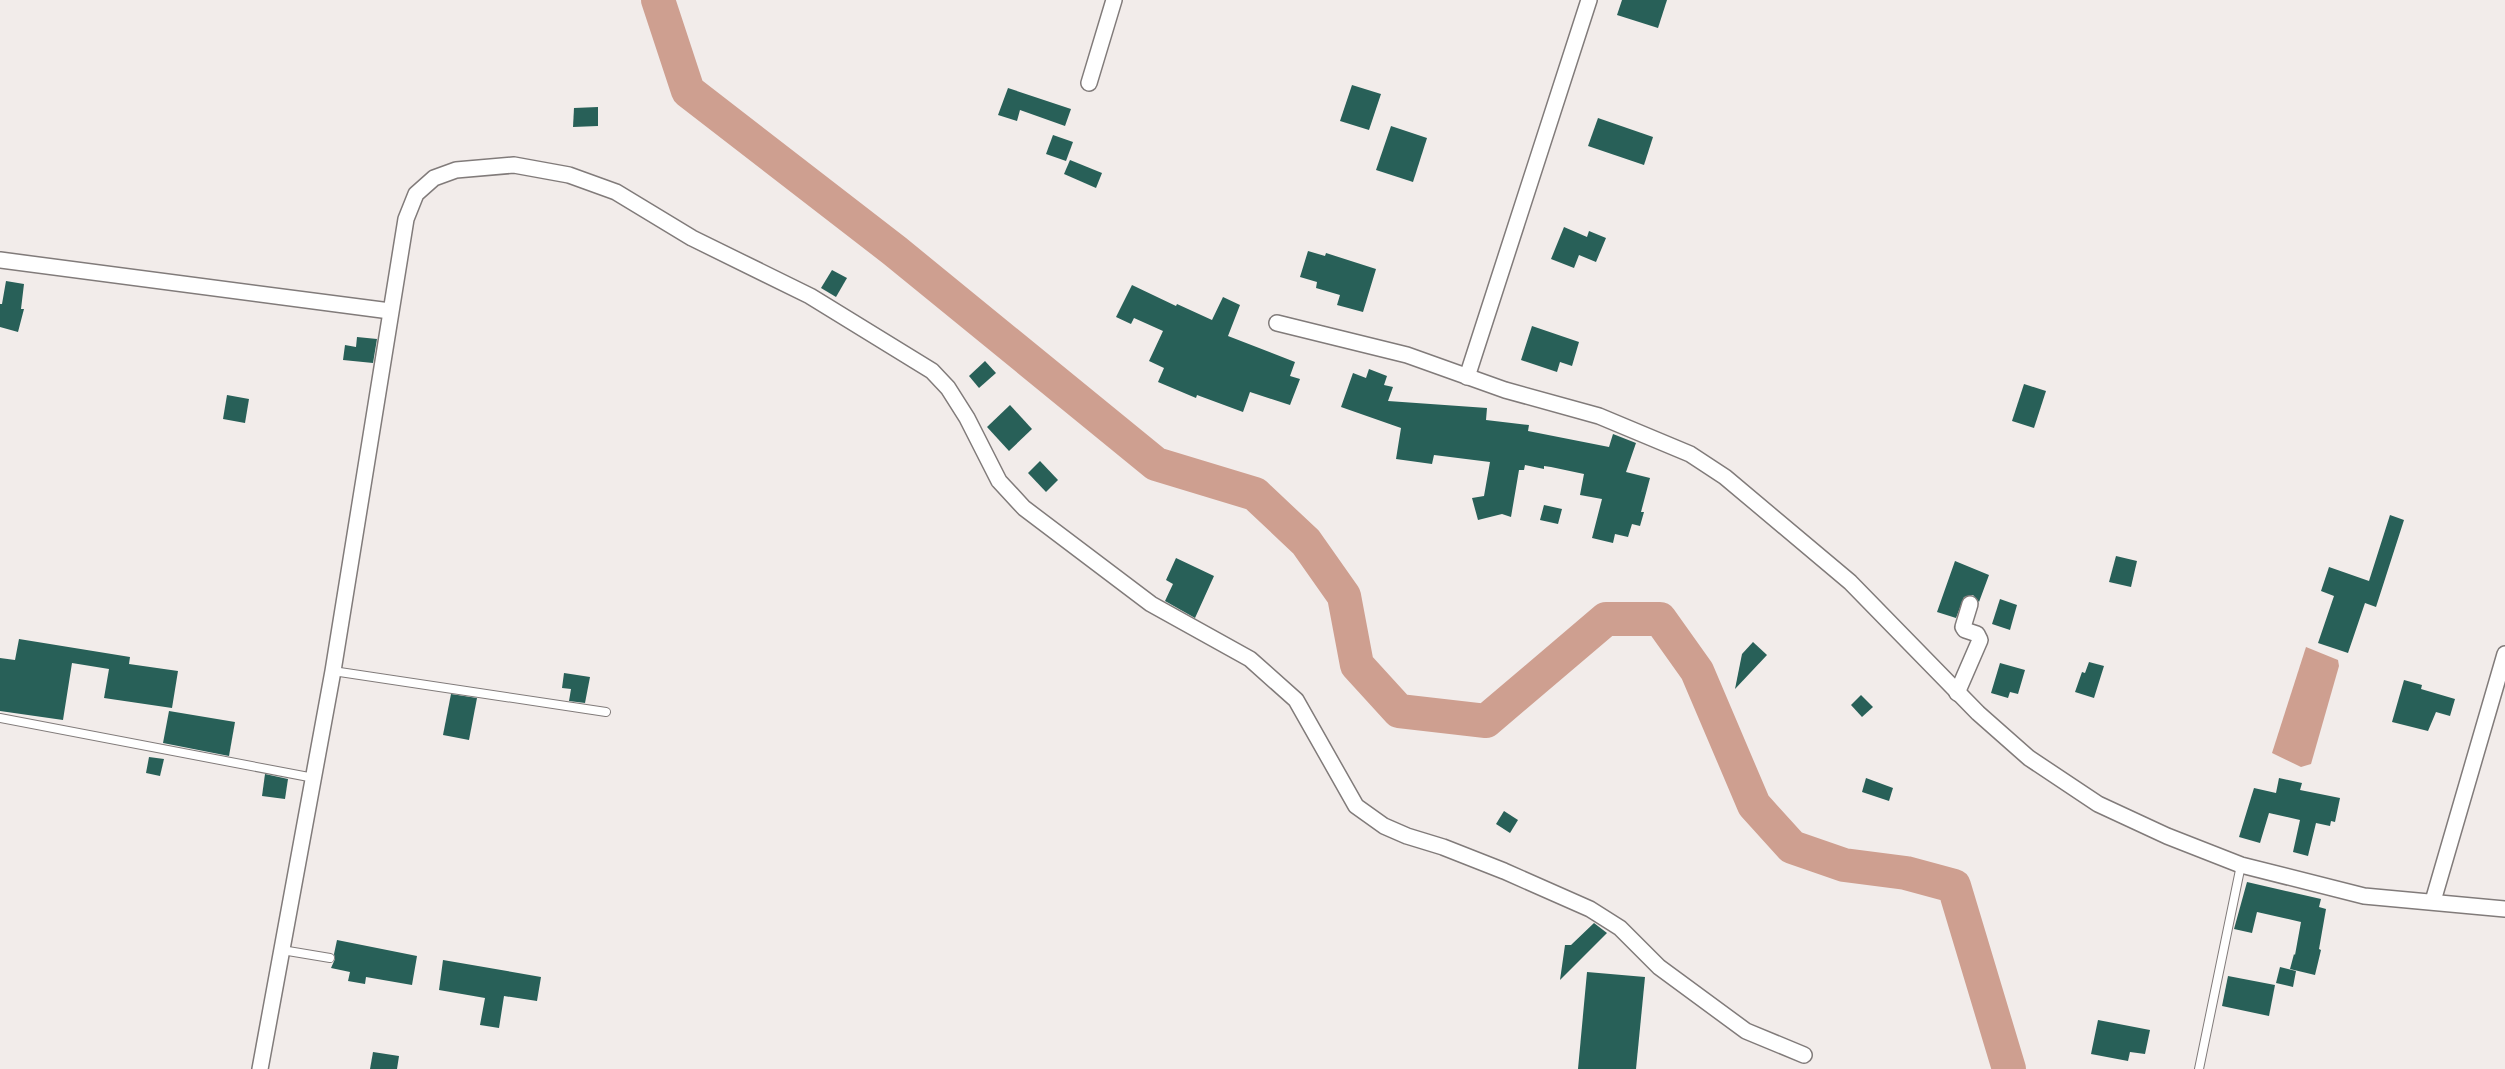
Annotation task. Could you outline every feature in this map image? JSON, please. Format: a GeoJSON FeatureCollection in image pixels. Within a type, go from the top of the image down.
{"type":"FeatureCollection","features":[{"type":"Feature","properties":{"kind":"street"},"geometry":{"type":"LineString","coordinates":[[1089,83],[1114,0]]}},
{"type":"Feature","properties":{"kind":"street"},"geometry":{"type":"LineString","coordinates":[[1467,376],[1589,0]]}},
{"type":"Feature","properties":{"kind":"street"},"geometry":{"type":"LineString","coordinates":[[260,1069],[333,671],[406,219],[416,194],[434,178],[456,170],[514,165],[569,175],[616,192],[692,238],[810,296],[932,371],[948,388],[968,418],[999,481],[1024,508],[1152,604],[1250,659],[1296,700],[1356,806],[1384,826],[1399,833],[1504,871],[1590,909],[1620,928],[1659,967],[1746,1030],[1804,1055]]}},
{"type":"Feature","properties":{"kind":"street"},"geometry":{"type":"LineString","coordinates":[[0,260],[390,311]]}},
{"type":"Feature","properties":{"kind":"street"},"geometry":{"type":"LineString","coordinates":[[1277,323],[1407,355],[1505,390],[1599,416],[1690,454],[1725,477],[1850,582],[1957,693],[2029,758],[2098,804],[2166,836],[2241,865],[2364,896],[2505,909]]}},
{"type":"Feature","properties":{"kind":"street"},"geometry":{"type":"LineString","coordinates":[[1957,693],[1980,640],[1977,634],[1965,630],[1963,626],[1970,604]]}},
{"type":"Feature","properties":{"kind":"street"},"geometry":{"type":"LineString","coordinates":[[2433,901],[2505,654]]}},
{"type":"Feature","properties":{"kind":"lane"},"geometry":{"type":"LineString","coordinates":[[333,671],[606,712]]}},
{"type":"Feature","properties":{"kind":"lane"},"geometry":{"type":"LineString","coordinates":[[0,718],[314,778]]}},
{"type":"Feature","properties":{"kind":"lane"},"geometry":{"type":"LineString","coordinates":[[2199,1069],[2241,865]]}},
{"type":"Feature","properties":{"kind":"lane"},"geometry":{"type":"LineString","coordinates":[[282,950],[330,958]]}},
{"type":"Feature","properties":{"kind":"shaded area"},"geometry":{"type":"Polygon","coordinates":[[[2306,647],[2338,660],[2339,666],[2311,764],[2301,767],[2272,753],[2306,647]]]}},
{"type":"Feature","properties":{"kind":"building"},"geometry":{"type":"Polygon","coordinates":[[[1622,0],[1667,0],[1658,28],[1617,15],[1622,0]]]}},
{"type":"Feature","properties":{"kind":"building"},"geometry":{"type":"Polygon","coordinates":[[[1352,85],[1381,94],[1369,130],[1340,121],[1352,85]]]}},
{"type":"Feature","properties":{"kind":"building"},"geometry":{"type":"Polygon","coordinates":[[[1008,88],[1071,109],[1065,126],[1020,110],[1017,121],[998,115],[1008,88]]]}},
{"type":"Feature","properties":{"kind":"building"},"geometry":{"type":"Polygon","coordinates":[[[598,107],[598,126],[573,127],[574,108],[598,107]]]}},
{"type":"Feature","properties":{"kind":"building"},"geometry":{"type":"Polygon","coordinates":[[[1598,118],[1653,137],[1644,165],[1588,146],[1598,118]]]}},
{"type":"Feature","properties":{"kind":"building"},"geometry":{"type":"Polygon","coordinates":[[[1391,126],[1427,138],[1413,182],[1376,170],[1391,126]]]}},
{"type":"Feature","properties":{"kind":"building"},"geometry":{"type":"Polygon","coordinates":[[[1053,135],[1073,142],[1066,161],[1046,154],[1053,135]]]}},
{"type":"Feature","properties":{"kind":"building"},"geometry":{"type":"Polygon","coordinates":[[[1070,160],[1102,173],[1096,188],[1064,174],[1070,160]]]}},
{"type":"Feature","properties":{"kind":"building"},"geometry":{"type":"Polygon","coordinates":[[[1564,227],[1587,237],[1589,231],[1606,238],[1596,262],[1579,255],[1574,268],[1551,259],[1564,227]]]}},
{"type":"Feature","properties":{"kind":"building"},"geometry":{"type":"Polygon","coordinates":[[[1308,251],[1325,256],[1326,253],[1376,269],[1363,312],[1337,305],[1340,295],[1316,288],[1317,282],[1300,277],[1308,251]]]}},
{"type":"Feature","properties":{"kind":"building"},"geometry":{"type":"Polygon","coordinates":[[[832,270],[847,278],[836,297],[821,288],[832,270]]]}},
{"type":"Feature","properties":{"kind":"building"},"geometry":{"type":"Polygon","coordinates":[[[6,281],[24,284],[21,309],[24,309],[18,332],[0,327],[0,304],[2,304],[6,281]]]}},
{"type":"Feature","properties":{"kind":"building"},"geometry":{"type":"Polygon","coordinates":[[[1132,285],[1176,306],[1177,304],[1212,320],[1223,297],[1240,305],[1228,336],[1295,362],[1290,376],[1300,379],[1290,405],[1250,392],[1243,412],[1197,395],[1196,398],[1158,382],[1164,368],[1149,361],[1163,331],[1134,318],[1131,324],[1116,317],[1132,285]]]}},
{"type":"Feature","properties":{"kind":"building"},"geometry":{"type":"Polygon","coordinates":[[[1532,326],[1579,342],[1572,366],[1560,362],[1557,372],[1521,360],[1532,326]]]}},
{"type":"Feature","properties":{"kind":"building"},"geometry":{"type":"Polygon","coordinates":[[[357,337],[377,339],[373,363],[343,360],[345,345],[356,347],[357,337]]]}},
{"type":"Feature","properties":{"kind":"building"},"geometry":{"type":"Polygon","coordinates":[[[985,361],[996,373],[979,388],[969,376],[985,361]]]}},
{"type":"Feature","properties":{"kind":"building"},"geometry":{"type":"Polygon","coordinates":[[[1369,369],[1387,376],[1384,385],[1393,387],[1388,401],[1487,408],[1486,420],[1529,425],[1528,431],[1609,447],[1613,434],[1636,443],[1626,472],[1650,478],[1641,512],[1644,512],[1640,526],[1632,524],[1628,537],[1615,534],[1613,543],[1592,538],[1602,499],[1580,495],[1584,474],[1551,467],[1544,466],[1544,469],[1525,465],[1524,470],[1519,470],[1511,517],[1502,514],[1478,520],[1472,498],[1484,496],[1490,462],[1434,455],[1432,464],[1396,459],[1401,428],[1341,407],[1353,373],[1366,378],[1369,369]]]}},
{"type":"Feature","properties":{"kind":"building"},"geometry":{"type":"Polygon","coordinates":[[[2024,384],[2046,391],[2034,428],[2012,421],[2024,384]]]}},
{"type":"Feature","properties":{"kind":"building"},"geometry":{"type":"Polygon","coordinates":[[[227,395],[249,399],[245,423],[223,419],[227,395]]]}},
{"type":"Feature","properties":{"kind":"building"},"geometry":{"type":"Polygon","coordinates":[[[1010,405],[1032,429],[1009,451],[987,427],[1010,405]]]}},
{"type":"Feature","properties":{"kind":"building"},"geometry":{"type":"Polygon","coordinates":[[[1040,461],[1058,480],[1046,492],[1028,473],[1040,461]]]}},
{"type":"Feature","properties":{"kind":"building"},"geometry":{"type":"Polygon","coordinates":[[[1544,505],[1562,509],[1558,524],[1540,520],[1544,505]]]}},
{"type":"Feature","properties":{"kind":"building"},"geometry":{"type":"Polygon","coordinates":[[[2390,515],[2404,520],[2376,607],[2365,603],[2348,653],[2318,643],[2334,596],[2321,591],[2329,567],[2369,581],[2390,515]]]}},
{"type":"Feature","properties":{"kind":"building"},"geometry":{"type":"Polygon","coordinates":[[[2116,556],[2137,561],[2131,587],[2109,582],[2116,556]]]}},
{"type":"Feature","properties":{"kind":"building"},"geometry":{"type":"Polygon","coordinates":[[[1176,558],[1214,576],[1195,618],[1165,601],[1173,584],[1166,580],[1176,558]]]}},
{"type":"Feature","properties":{"kind":"building"},"geometry":{"type":"Polygon","coordinates":[[[1955,561],[1989,575],[1979,602],[1973,595],[1964,597],[1956,618],[1937,612],[1955,561]]]}},
{"type":"Feature","properties":{"kind":"building"},"geometry":{"type":"Polygon","coordinates":[[[2000,599],[2017,605],[2010,630],[1992,624],[2000,599]]]}},
{"type":"Feature","properties":{"kind":"building"},"geometry":{"type":"Polygon","coordinates":[[[19,639],[130,657],[129,664],[178,671],[172,708],[104,698],[109,669],[72,663],[63,720],[0,711],[0,658],[15,660],[19,639]]]}},
{"type":"Feature","properties":{"kind":"building"},"geometry":{"type":"Polygon","coordinates":[[[1753,642],[1767,655],[1735,689],[1742,654],[1753,642]]]}},
{"type":"Feature","properties":{"kind":"building"},"geometry":{"type":"Polygon","coordinates":[[[2089,662],[2104,666],[2094,698],[2075,692],[2082,672],[2085,673],[2089,662]]]}},
{"type":"Feature","properties":{"kind":"building"},"geometry":{"type":"Polygon","coordinates":[[[2000,663],[2025,670],[2018,694],[2010,692],[2008,698],[1991,693],[2000,663]]]}},
{"type":"Feature","properties":{"kind":"building"},"geometry":{"type":"Polygon","coordinates":[[[564,673],[590,677],[585,703],[569,701],[571,689],[562,688],[564,673]]]}},
{"type":"Feature","properties":{"kind":"building"},"geometry":{"type":"Polygon","coordinates":[[[2404,680],[2422,685],[2421,689],[2455,699],[2450,716],[2436,712],[2428,731],[2392,722],[2404,680]]]}},
{"type":"Feature","properties":{"kind":"building"},"geometry":{"type":"Polygon","coordinates":[[[451,694],[477,698],[469,740],[443,735],[451,694]]]}},
{"type":"Feature","properties":{"kind":"building"},"geometry":{"type":"Polygon","coordinates":[[[1861,695],[1873,707],[1862,717],[1851,705],[1861,695]]]}},
{"type":"Feature","properties":{"kind":"building"},"geometry":{"type":"Polygon","coordinates":[[[169,711],[235,722],[229,756],[163,743],[169,711]]]}},
{"type":"Feature","properties":{"kind":"building"},"geometry":{"type":"Polygon","coordinates":[[[149,757],[164,759],[160,776],[146,773],[149,757]]]}},
{"type":"Feature","properties":{"kind":"building"},"geometry":{"type":"Polygon","coordinates":[[[265,774],[288,779],[285,799],[262,796],[265,774]]]}},
{"type":"Feature","properties":{"kind":"building"},"geometry":{"type":"Polygon","coordinates":[[[1866,778],[1893,788],[1889,801],[1862,792],[1866,778]]]}},
{"type":"Feature","properties":{"kind":"building"},"geometry":{"type":"Polygon","coordinates":[[[2279,778],[2302,783],[2300,790],[2340,798],[2335,822],[2331,821],[2330,826],[2316,823],[2308,856],[2293,852],[2300,820],[2269,813],[2260,843],[2239,837],[2254,788],[2276,793],[2279,778]]]}},
{"type":"Feature","properties":{"kind":"building"},"geometry":{"type":"Polygon","coordinates":[[[1504,811],[1518,820],[1510,833],[1496,824],[1504,811]]]}},
{"type":"Feature","properties":{"kind":"building"},"geometry":{"type":"Polygon","coordinates":[[[2247,882],[2321,899],[2319,907],[2326,909],[2319,949],[2321,950],[2315,975],[2290,969],[2295,955],[2301,922],[2257,912],[2252,933],[2234,929],[2247,882]]]}},
{"type":"Feature","properties":{"kind":"building"},"geometry":{"type":"Polygon","coordinates":[[[1594,923],[1607,933],[1560,980],[1565,945],[1571,945],[1594,923]]]}},
{"type":"Feature","properties":{"kind":"building"},"geometry":{"type":"Polygon","coordinates":[[[337,940],[417,956],[412,985],[366,977],[365,984],[348,981],[350,972],[331,968],[335,959],[334,954],[337,940]]]}},
{"type":"Feature","properties":{"kind":"building"},"geometry":{"type":"Polygon","coordinates":[[[443,960],[541,977],[537,1001],[504,996],[499,1028],[480,1025],[485,998],[439,990],[443,960]]]}},
{"type":"Feature","properties":{"kind":"building"},"geometry":{"type":"Polygon","coordinates":[[[2280,967],[2296,971],[2293,987],[2276,983],[2280,967]]]}},
{"type":"Feature","properties":{"kind":"building"},"geometry":{"type":"Polygon","coordinates":[[[1587,972],[1645,977],[1636,1069],[1578,1069],[1587,972]]]}},
{"type":"Feature","properties":{"kind":"building"},"geometry":{"type":"Polygon","coordinates":[[[2228,976],[2275,985],[2269,1016],[2222,1006],[2228,976]]]}},
{"type":"Feature","properties":{"kind":"building"},"geometry":{"type":"Polygon","coordinates":[[[2098,1020],[2150,1030],[2145,1054],[2130,1052],[2128,1061],[2091,1054],[2098,1020]]]}},
{"type":"Feature","properties":{"kind":"building"},"geometry":{"type":"Polygon","coordinates":[[[373,1052],[399,1056],[397,1069],[370,1069],[373,1052]]]}},
{"type":"Feature","properties":{"kind":"waterway"},"geometry":{"type":"LineString","coordinates":[[658,0],[688,91],[895,251],[1156,464],[1255,494],[1306,542],[1344,596],[1357,665],[1399,711],[1486,721],[1606,619],[1660,619],[1697,671],[1754,805],[1792,847],[1844,865],[1906,873],[1954,886],[2009,1069]]}}]}
